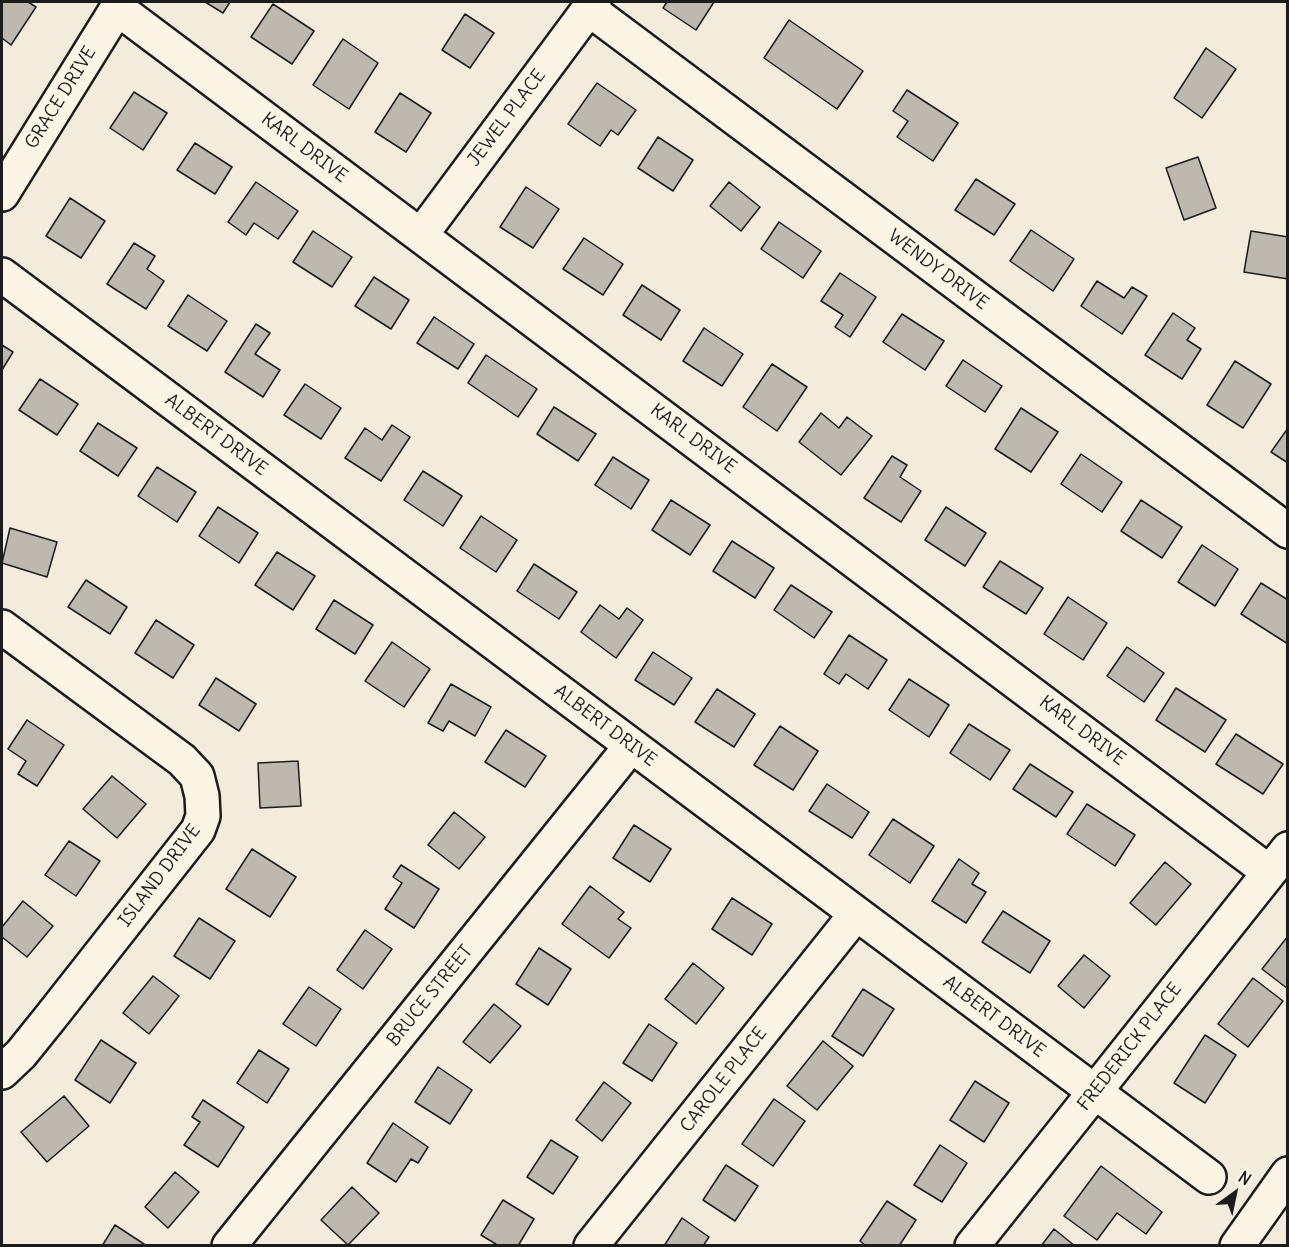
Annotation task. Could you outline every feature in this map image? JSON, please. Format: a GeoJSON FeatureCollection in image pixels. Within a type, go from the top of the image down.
{"type":"FeatureCollection","features":[{"type":"Feature","properties":{"kind":"main road","name":"GRACE DRIVE"},"geometry":{"type":"LineString","coordinates":[[2,194],[119,5]]}},
{"type":"Feature","properties":{"kind":"main road","name":"KARL DRIVE"},"geometry":{"type":"LineString","coordinates":[[119,5],[421,235],[1278,860]]}},
{"type":"Feature","properties":{"kind":"main road","name":"JEWEL PLACE"},"geometry":{"type":"LineString","coordinates":[[421,235],[591,5]]}},
{"type":"Feature","properties":{"kind":"main road","name":"WENDY DRIVE"},"geometry":{"type":"LineString","coordinates":[[591,5],[1287,531]]}},
{"type":"Feature","properties":{"kind":"main road","name":"ALBERT DRIVE"},"geometry":{"type":"LineString","coordinates":[[2,275],[1209,1177]]}},
{"type":"Feature","properties":{"kind":"main road","name":"ISLAND DRIVE"},"geometry":{"type":"LineString","coordinates":[[2,627],[182,760],[197,776],[202,796],[203,816],[198,830],[21,1054],[2,1072]]}},
{"type":"Feature","properties":{"kind":"main road","name":"BRUCE STREET"},"geometry":{"type":"LineString","coordinates":[[229,1245],[631,746]]}},
{"type":"Feature","properties":{"kind":"main road","name":"FREDERICK PLACE"},"geometry":{"type":"LineString","coordinates":[[972,1245],[1278,860]]}},
{"type":"Feature","properties":{"kind":"main road","name":"CAROLE PLACE"},"geometry":{"type":"LineString","coordinates":[[591,1245],[856,914]]}},
{"type":"Feature","properties":{"kind":"main road"},"geometry":{"type":"LineString","coordinates":[[1237,1245],[1287,1174]]}},
{"type":"Feature","properties":{"kind":"main road"},"geometry":{"type":"LineString","coordinates":[[1254,1245],[1287,1206]]}},
{"type":"Feature","properties":{"kind":"building"},"geometry":{"type":"Polygon","coordinates":[[[2,2],[28,2],[36,7],[11,45],[2,38],[2,2]]]}},
{"type":"Feature","properties":{"kind":"building"},"geometry":{"type":"Polygon","coordinates":[[[205,2],[230,2],[223,13],[205,2]]]}},
{"type":"Feature","properties":{"kind":"building"},"geometry":{"type":"Polygon","coordinates":[[[667,2],[714,2],[696,30],[663,8],[667,2]]]}},
{"type":"Feature","properties":{"kind":"building"},"geometry":{"type":"Polygon","coordinates":[[[273,4],[314,31],[292,64],[251,37],[273,4]]]}},
{"type":"Feature","properties":{"kind":"building"},"geometry":{"type":"Polygon","coordinates":[[[465,14],[494,33],[470,68],[442,50],[465,14]]]}},
{"type":"Feature","properties":{"kind":"building"},"geometry":{"type":"Polygon","coordinates":[[[789,20],[863,71],[837,109],[764,58],[789,20]]]}},
{"type":"Feature","properties":{"kind":"building"},"geometry":{"type":"Polygon","coordinates":[[[343,39],[378,63],[349,109],[313,85],[343,39]]]}},
{"type":"Feature","properties":{"kind":"building"},"geometry":{"type":"Polygon","coordinates":[[[1206,48],[1236,69],[1202,118],[1174,98],[1206,48]]]}},
{"type":"Feature","properties":{"kind":"building"},"geometry":{"type":"Polygon","coordinates":[[[597,83],[636,110],[618,135],[611,130],[600,146],[568,124],[597,83]]]}},
{"type":"Feature","properties":{"kind":"building"},"geometry":{"type":"Polygon","coordinates":[[[907,90],[958,123],[933,161],[897,137],[908,121],[893,111],[907,90]]]}},
{"type":"Feature","properties":{"kind":"building"},"geometry":{"type":"Polygon","coordinates":[[[134,92],[167,113],[143,150],[110,128],[134,92]]]}},
{"type":"Feature","properties":{"kind":"building"},"geometry":{"type":"Polygon","coordinates":[[[400,93],[431,113],[406,152],[375,132],[400,93]]]}},
{"type":"Feature","properties":{"kind":"building"},"geometry":{"type":"Polygon","coordinates":[[[658,137],[693,160],[673,191],[638,168],[658,137]]]}},
{"type":"Feature","properties":{"kind":"building"},"geometry":{"type":"Polygon","coordinates":[[[195,143],[232,167],[215,194],[177,170],[195,143]]]}},
{"type":"Feature","properties":{"kind":"building"},"geometry":{"type":"Polygon","coordinates":[[[1198,157],[1216,208],[1184,220],[1166,168],[1198,157]]]}},
{"type":"Feature","properties":{"kind":"building"},"geometry":{"type":"Polygon","coordinates":[[[976,179],[1015,204],[994,235],[955,210],[976,179]]]}},
{"type":"Feature","properties":{"kind":"building"},"geometry":{"type":"Polygon","coordinates":[[[256,182],[298,211],[278,239],[254,223],[246,235],[228,222],[256,182]]]}},
{"type":"Feature","properties":{"kind":"building"},"geometry":{"type":"Polygon","coordinates":[[[729,182],[760,207],[741,231],[710,206],[729,182]]]}},
{"type":"Feature","properties":{"kind":"building"},"geometry":{"type":"Polygon","coordinates":[[[526,187],[559,209],[533,248],[500,227],[526,187]]]}},
{"type":"Feature","properties":{"kind":"building"},"geometry":{"type":"Polygon","coordinates":[[[70,198],[105,221],[81,258],[46,236],[70,198]]]}},
{"type":"Feature","properties":{"kind":"building"},"geometry":{"type":"Polygon","coordinates":[[[779,222],[821,251],[803,278],[761,249],[779,222]]]}},
{"type":"Feature","properties":{"kind":"building"},"geometry":{"type":"Polygon","coordinates":[[[1031,230],[1074,259],[1053,291],[1010,261],[1031,230]]]}},
{"type":"Feature","properties":{"kind":"building"},"geometry":{"type":"Polygon","coordinates":[[[313,231],[352,257],[332,287],[293,262],[313,231]]]}},
{"type":"Feature","properties":{"kind":"building"},"geometry":{"type":"Polygon","coordinates":[[[1251,231],[1288,237],[1288,279],[1244,272],[1251,231]]]}},
{"type":"Feature","properties":{"kind":"building"},"geometry":{"type":"Polygon","coordinates":[[[584,238],[623,264],[603,295],[563,269],[584,238]]]}},
{"type":"Feature","properties":{"kind":"building"},"geometry":{"type":"Polygon","coordinates":[[[134,243],[155,256],[147,269],[164,281],[146,309],[107,284],[134,243]]]}},
{"type":"Feature","properties":{"kind":"building"},"geometry":{"type":"Polygon","coordinates":[[[840,273],[876,297],[850,337],[835,327],[843,315],[821,301],[840,273]]]}},
{"type":"Feature","properties":{"kind":"building"},"geometry":{"type":"Polygon","coordinates":[[[374,277],[409,300],[391,329],[355,306],[374,277]]]}},
{"type":"Feature","properties":{"kind":"building"},"geometry":{"type":"Polygon","coordinates":[[[1097,281],[1124,298],[1132,287],[1147,296],[1122,334],[1081,306],[1097,281]]]}},
{"type":"Feature","properties":{"kind":"building"},"geometry":{"type":"Polygon","coordinates":[[[642,285],[680,310],[661,340],[623,315],[642,285]]]}},
{"type":"Feature","properties":{"kind":"building"},"geometry":{"type":"Polygon","coordinates":[[[188,295],[227,321],[207,351],[168,326],[188,295]]]}},
{"type":"Feature","properties":{"kind":"building"},"geometry":{"type":"Polygon","coordinates":[[[1173,313],[1195,328],[1187,340],[1201,349],[1182,379],[1145,355],[1173,313]]]}},
{"type":"Feature","properties":{"kind":"building"},"geometry":{"type":"Polygon","coordinates":[[[902,314],[944,341],[925,370],[883,342],[902,314]]]}},
{"type":"Feature","properties":{"kind":"building"},"geometry":{"type":"Polygon","coordinates":[[[434,317],[474,344],[458,369],[417,343],[434,317]]]}},
{"type":"Feature","properties":{"kind":"building"},"geometry":{"type":"Polygon","coordinates":[[[256,324],[270,333],[255,354],[280,370],[263,397],[225,372],[256,324]]]}},
{"type":"Feature","properties":{"kind":"building"},"geometry":{"type":"Polygon","coordinates":[[[704,328],[743,354],[722,386],[683,361],[704,328]]]}},
{"type":"Feature","properties":{"kind":"building"},"geometry":{"type":"Polygon","coordinates":[[[2,345],[13,352],[2,370],[2,345]]]}},
{"type":"Feature","properties":{"kind":"building"},"geometry":{"type":"Polygon","coordinates":[[[486,355],[537,389],[518,417],[468,383],[486,355]]]}},
{"type":"Feature","properties":{"kind":"building"},"geometry":{"type":"Polygon","coordinates":[[[963,360],[1002,386],[985,412],[946,386],[963,360]]]}},
{"type":"Feature","properties":{"kind":"building"},"geometry":{"type":"Polygon","coordinates":[[[1235,361],[1271,384],[1243,428],[1207,405],[1235,361]]]}},
{"type":"Feature","properties":{"kind":"building"},"geometry":{"type":"Polygon","coordinates":[[[772,364],[807,387],[777,431],[743,407],[772,364]]]}},
{"type":"Feature","properties":{"kind":"building"},"geometry":{"type":"Polygon","coordinates":[[[40,379],[78,404],[57,435],[19,410],[40,379]]]}},
{"type":"Feature","properties":{"kind":"building"},"geometry":{"type":"Polygon","coordinates":[[[305,384],[341,408],[321,439],[284,415],[305,384]]]}},
{"type":"Feature","properties":{"kind":"building"},"geometry":{"type":"Polygon","coordinates":[[[554,407],[596,434],[578,461],[537,434],[554,407]]]}},
{"type":"Feature","properties":{"kind":"building"},"geometry":{"type":"Polygon","coordinates":[[[1021,408],[1058,432],[1031,472],[995,449],[1021,408]]]}},
{"type":"Feature","properties":{"kind":"building"},"geometry":{"type":"Polygon","coordinates":[[[821,413],[839,428],[847,417],[872,436],[841,475],[799,442],[821,413]]]}},
{"type":"Feature","properties":{"kind":"building"},"geometry":{"type":"Polygon","coordinates":[[[98,423],[137,448],[118,476],[80,451],[98,423]]]}},
{"type":"Feature","properties":{"kind":"building"},"geometry":{"type":"Polygon","coordinates":[[[392,425],[410,437],[381,481],[345,458],[365,428],[382,440],[392,425]]]}},
{"type":"Feature","properties":{"kind":"building"},"geometry":{"type":"Polygon","coordinates":[[[1288,428],[1288,463],[1271,452],[1288,428]]]}},
{"type":"Feature","properties":{"kind":"building"},"geometry":{"type":"Polygon","coordinates":[[[1081,454],[1122,482],[1102,512],[1061,484],[1081,454]]]}},
{"type":"Feature","properties":{"kind":"building"},"geometry":{"type":"Polygon","coordinates":[[[892,456],[907,465],[900,477],[921,491],[901,522],[864,498],[892,456]]]}},
{"type":"Feature","properties":{"kind":"building"},"geometry":{"type":"Polygon","coordinates":[[[613,457],[649,480],[631,509],[595,485],[613,457]]]}},
{"type":"Feature","properties":{"kind":"building"},"geometry":{"type":"Polygon","coordinates":[[[157,467],[196,492],[177,522],[138,496],[157,467]]]}},
{"type":"Feature","properties":{"kind":"building"},"geometry":{"type":"Polygon","coordinates":[[[423,471],[462,496],[443,526],[404,500],[423,471]]]}},
{"type":"Feature","properties":{"kind":"building"},"geometry":{"type":"Polygon","coordinates":[[[671,500],[710,525],[690,555],[652,530],[671,500]]]}},
{"type":"Feature","properties":{"kind":"building"},"geometry":{"type":"Polygon","coordinates":[[[1141,500],[1182,527],[1162,558],[1121,531],[1141,500]]]}},
{"type":"Feature","properties":{"kind":"building"},"geometry":{"type":"Polygon","coordinates":[[[218,507],[258,533],[239,563],[199,536],[218,507]]]}},
{"type":"Feature","properties":{"kind":"building"},"geometry":{"type":"Polygon","coordinates":[[[946,507],[986,533],[965,566],[925,540],[946,507]]]}},
{"type":"Feature","properties":{"kind":"building"},"geometry":{"type":"Polygon","coordinates":[[[481,516],[517,540],[496,572],[460,548],[481,516]]]}},
{"type":"Feature","properties":{"kind":"building"},"geometry":{"type":"Polygon","coordinates":[[[10,528],[57,542],[47,577],[2,563],[10,528]]]}},
{"type":"Feature","properties":{"kind":"building"},"geometry":{"type":"Polygon","coordinates":[[[732,541],[774,568],[755,598],[713,571],[732,541]]]}},
{"type":"Feature","properties":{"kind":"building"},"geometry":{"type":"Polygon","coordinates":[[[1202,545],[1238,569],[1215,606],[1178,582],[1202,545]]]}},
{"type":"Feature","properties":{"kind":"building"},"geometry":{"type":"Polygon","coordinates":[[[277,552],[315,576],[293,610],[255,585],[277,552]]]}},
{"type":"Feature","properties":{"kind":"building"},"geometry":{"type":"Polygon","coordinates":[[[1000,561],[1043,588],[1026,614],[983,587],[1000,561]]]}},
{"type":"Feature","properties":{"kind":"building"},"geometry":{"type":"Polygon","coordinates":[[[534,564],[577,592],[559,619],[517,591],[534,564]]]}},
{"type":"Feature","properties":{"kind":"building"},"geometry":{"type":"Polygon","coordinates":[[[86,580],[127,607],[110,634],[68,607],[86,580]]]}},
{"type":"Feature","properties":{"kind":"building"},"geometry":{"type":"Polygon","coordinates":[[[1261,583],[1288,600],[1288,644],[1241,614],[1261,583]]]}},
{"type":"Feature","properties":{"kind":"building"},"geometry":{"type":"Polygon","coordinates":[[[791,585],[832,612],[814,638],[774,610],[791,585]]]}},
{"type":"Feature","properties":{"kind":"building"},"geometry":{"type":"Polygon","coordinates":[[[1068,597],[1107,623],[1083,660],[1044,634],[1068,597]]]}},
{"type":"Feature","properties":{"kind":"building"},"geometry":{"type":"Polygon","coordinates":[[[334,600],[373,625],[355,654],[316,629],[334,600]]]}},
{"type":"Feature","properties":{"kind":"building"},"geometry":{"type":"Polygon","coordinates":[[[600,605],[619,619],[627,608],[643,620],[616,658],[581,632],[600,605]]]}},
{"type":"Feature","properties":{"kind":"building"},"geometry":{"type":"Polygon","coordinates":[[[156,620],[194,645],[173,678],[135,653],[156,620]]]}},
{"type":"Feature","properties":{"kind":"building"},"geometry":{"type":"Polygon","coordinates":[[[849,635],[887,660],[868,689],[846,674],[839,684],[824,674],[849,635]]]}},
{"type":"Feature","properties":{"kind":"building"},"geometry":{"type":"Polygon","coordinates":[[[392,642],[430,669],[404,707],[365,681],[392,642]]]}},
{"type":"Feature","properties":{"kind":"building"},"geometry":{"type":"Polygon","coordinates":[[[1127,647],[1164,673],[1144,702],[1107,676],[1127,647]]]}},
{"type":"Feature","properties":{"kind":"building"},"geometry":{"type":"Polygon","coordinates":[[[653,652],[692,678],[674,705],[635,680],[653,652]]]}},
{"type":"Feature","properties":{"kind":"building"},"geometry":{"type":"Polygon","coordinates":[[[216,678],[256,704],[239,731],[199,705],[216,678]]]}},
{"type":"Feature","properties":{"kind":"building"},"geometry":{"type":"Polygon","coordinates":[[[909,679],[949,705],[929,737],[889,710],[909,679]]]}},
{"type":"Feature","properties":{"kind":"building"},"geometry":{"type":"Polygon","coordinates":[[[451,684],[491,707],[475,736],[449,721],[443,731],[428,723],[451,684]]]}},
{"type":"Feature","properties":{"kind":"building"},"geometry":{"type":"Polygon","coordinates":[[[1176,688],[1226,720],[1205,752],[1156,720],[1176,688]]]}},
{"type":"Feature","properties":{"kind":"building"},"geometry":{"type":"Polygon","coordinates":[[[717,689],[755,714],[734,747],[695,722],[717,689]]]}},
{"type":"Feature","properties":{"kind":"building"},"geometry":{"type":"Polygon","coordinates":[[[27,720],[64,745],[37,786],[18,774],[26,761],[8,749],[27,720]]]}},
{"type":"Feature","properties":{"kind":"building"},"geometry":{"type":"Polygon","coordinates":[[[969,724],[1010,750],[990,780],[950,753],[969,724]]]}},
{"type":"Feature","properties":{"kind":"building"},"geometry":{"type":"Polygon","coordinates":[[[780,726],[818,751],[793,790],[754,765],[780,726]]]}},
{"type":"Feature","properties":{"kind":"building"},"geometry":{"type":"Polygon","coordinates":[[[506,730],[546,756],[525,787],[485,762],[506,730]]]}},
{"type":"Feature","properties":{"kind":"building"},"geometry":{"type":"Polygon","coordinates":[[[1236,734],[1283,764],[1263,794],[1216,764],[1236,734]]]}},
{"type":"Feature","properties":{"kind":"building"},"geometry":{"type":"Polygon","coordinates":[[[298,761],[301,806],[260,808],[258,763],[298,761]]]}},
{"type":"Feature","properties":{"kind":"building"},"geometry":{"type":"Polygon","coordinates":[[[1030,764],[1073,792],[1056,817],[1013,789],[1030,764]]]}},
{"type":"Feature","properties":{"kind":"building"},"geometry":{"type":"Polygon","coordinates":[[[112,776],[146,804],[117,838],[83,809],[112,776]]]}},
{"type":"Feature","properties":{"kind":"building"},"geometry":{"type":"Polygon","coordinates":[[[827,784],[869,812],[852,838],[809,811],[827,784]]]}},
{"type":"Feature","properties":{"kind":"building"},"geometry":{"type":"Polygon","coordinates":[[[1087,804],[1135,835],[1115,866],[1067,834],[1087,804]]]}},
{"type":"Feature","properties":{"kind":"building"},"geometry":{"type":"Polygon","coordinates":[[[454,812],[485,837],[459,869],[428,845],[454,812]]]}},
{"type":"Feature","properties":{"kind":"building"},"geometry":{"type":"Polygon","coordinates":[[[893,819],[934,846],[910,883],[869,855],[893,819]]]}},
{"type":"Feature","properties":{"kind":"building"},"geometry":{"type":"Polygon","coordinates":[[[634,825],[671,849],[650,882],[613,858],[634,825]]]}},
{"type":"Feature","properties":{"kind":"building"},"geometry":{"type":"Polygon","coordinates":[[[69,841],[100,861],[76,896],[45,875],[69,841]]]}},
{"type":"Feature","properties":{"kind":"building"},"geometry":{"type":"Polygon","coordinates":[[[252,849],[296,877],[270,917],[226,889],[252,849]]]}},
{"type":"Feature","properties":{"kind":"building"},"geometry":{"type":"Polygon","coordinates":[[[959,859],[979,873],[972,884],[986,892],[966,923],[932,901],[959,859]]]}},
{"type":"Feature","properties":{"kind":"building"},"geometry":{"type":"Polygon","coordinates":[[[1165,862],[1191,884],[1156,925],[1130,903],[1165,862]]]}},
{"type":"Feature","properties":{"kind":"building"},"geometry":{"type":"Polygon","coordinates":[[[401,865],[439,889],[414,928],[385,909],[402,883],[393,877],[401,865]]]}},
{"type":"Feature","properties":{"kind":"building"},"geometry":{"type":"Polygon","coordinates":[[[590,886],[624,912],[618,919],[631,928],[609,958],[562,924],[590,886]]]}},
{"type":"Feature","properties":{"kind":"building"},"geometry":{"type":"Polygon","coordinates":[[[732,898],[772,924],[752,955],[712,929],[732,898]]]}},
{"type":"Feature","properties":{"kind":"building"},"geometry":{"type":"Polygon","coordinates":[[[23,901],[53,926],[27,957],[2,937],[2,927],[23,901]]]}},
{"type":"Feature","properties":{"kind":"building"},"geometry":{"type":"Polygon","coordinates":[[[1003,911],[1050,941],[1030,973],[982,942],[1003,911]]]}},
{"type":"Feature","properties":{"kind":"building"},"geometry":{"type":"Polygon","coordinates":[[[199,918],[235,941],[210,979],[174,956],[199,918]]]}},
{"type":"Feature","properties":{"kind":"building"},"geometry":{"type":"Polygon","coordinates":[[[365,930],[392,949],[363,989],[337,970],[365,930]]]}},
{"type":"Feature","properties":{"kind":"building"},"geometry":{"type":"Polygon","coordinates":[[[1288,936],[1288,989],[1262,969],[1288,936]]]}},
{"type":"Feature","properties":{"kind":"building"},"geometry":{"type":"Polygon","coordinates":[[[539,948],[571,969],[548,1005],[516,984],[539,948]]]}},
{"type":"Feature","properties":{"kind":"building"},"geometry":{"type":"Polygon","coordinates":[[[1084,955],[1110,976],[1084,1008],[1058,986],[1084,955]]]}},
{"type":"Feature","properties":{"kind":"building"},"geometry":{"type":"Polygon","coordinates":[[[693,963],[724,988],[696,1024],[665,999],[693,963]]]}},
{"type":"Feature","properties":{"kind":"building"},"geometry":{"type":"Polygon","coordinates":[[[153,976],[179,996],[149,1034],[123,1013],[153,976]]]}},
{"type":"Feature","properties":{"kind":"building"},"geometry":{"type":"Polygon","coordinates":[[[1253,978],[1283,1001],[1248,1047],[1218,1024],[1253,978]]]}},
{"type":"Feature","properties":{"kind":"building"},"geometry":{"type":"Polygon","coordinates":[[[309,987],[341,1009],[316,1046],[283,1024],[309,987]]]}},
{"type":"Feature","properties":{"kind":"building"},"geometry":{"type":"Polygon","coordinates":[[[863,989],[894,1009],[863,1056],[832,1036],[863,989]]]}},
{"type":"Feature","properties":{"kind":"building"},"geometry":{"type":"Polygon","coordinates":[[[494,1004],[521,1026],[490,1063],[463,1042],[494,1004]]]}},
{"type":"Feature","properties":{"kind":"building"},"geometry":{"type":"Polygon","coordinates":[[[649,1024],[677,1043],[652,1081],[623,1063],[649,1024]]]}},
{"type":"Feature","properties":{"kind":"building"},"geometry":{"type":"Polygon","coordinates":[[[1205,1035],[1236,1055],[1205,1103],[1174,1083],[1205,1035]]]}},
{"type":"Feature","properties":{"kind":"building"},"geometry":{"type":"Polygon","coordinates":[[[101,1040],[136,1063],[110,1103],[75,1080],[101,1040]]]}},
{"type":"Feature","properties":{"kind":"building"},"geometry":{"type":"Polygon","coordinates":[[[823,1041],[853,1066],[817,1110],[787,1086],[823,1041]]]}},
{"type":"Feature","properties":{"kind":"building"},"geometry":{"type":"Polygon","coordinates":[[[259,1050],[289,1069],[267,1103],[237,1083],[259,1050]]]}},
{"type":"Feature","properties":{"kind":"building"},"geometry":{"type":"Polygon","coordinates":[[[438,1067],[472,1090],[450,1124],[415,1102],[438,1067]]]}},
{"type":"Feature","properties":{"kind":"building"},"geometry":{"type":"Polygon","coordinates":[[[975,1081],[1009,1103],[984,1142],[950,1120],[975,1081]]]}},
{"type":"Feature","properties":{"kind":"building"},"geometry":{"type":"Polygon","coordinates":[[[604,1082],[631,1103],[602,1141],[576,1120],[604,1082]]]}},
{"type":"Feature","properties":{"kind":"building"},"geometry":{"type":"Polygon","coordinates":[[[64,1096],[89,1126],[47,1162],[21,1132],[64,1096]]]}},
{"type":"Feature","properties":{"kind":"building"},"geometry":{"type":"Polygon","coordinates":[[[774,1099],[805,1121],[773,1166],[742,1144],[774,1099]]]}},
{"type":"Feature","properties":{"kind":"building"},"geometry":{"type":"Polygon","coordinates":[[[203,1100],[244,1127],[218,1167],[184,1145],[200,1122],[192,1117],[203,1100]]]}},
{"type":"Feature","properties":{"kind":"building"},"geometry":{"type":"Polygon","coordinates":[[[393,1123],[428,1147],[418,1163],[411,1159],[396,1182],[367,1163],[393,1123]]]}},
{"type":"Feature","properties":{"kind":"building"},"geometry":{"type":"Polygon","coordinates":[[[551,1140],[578,1157],[553,1194],[527,1177],[551,1140]]]}},
{"type":"Feature","properties":{"kind":"building"},"geometry":{"type":"Polygon","coordinates":[[[940,1145],[967,1163],[942,1202],[914,1185],[940,1145]]]}},
{"type":"Feature","properties":{"kind":"building"},"geometry":{"type":"Polygon","coordinates":[[[726,1165],[758,1186],[735,1221],[703,1200],[726,1165]]]}},
{"type":"Feature","properties":{"kind":"building"},"geometry":{"type":"Polygon","coordinates":[[[1101,1166],[1162,1212],[1146,1234],[1117,1213],[1097,1240],[1064,1216],[1101,1166]]]}},
{"type":"Feature","properties":{"kind":"building"},"geometry":{"type":"Polygon","coordinates":[[[175,1172],[199,1192],[168,1228],[145,1207],[175,1172]]]}},
{"type":"Feature","properties":{"kind":"building"},"geometry":{"type":"Polygon","coordinates":[[[352,1187],[379,1213],[348,1245],[321,1220],[352,1187]]]}},
{"type":"Feature","properties":{"kind":"building"},"geometry":{"type":"Polygon","coordinates":[[[503,1200],[534,1219],[518,1246],[499,1246],[481,1235],[503,1200]]]}},
{"type":"Feature","properties":{"kind":"building"},"geometry":{"type":"Polygon","coordinates":[[[887,1201],[916,1220],[899,1246],[866,1246],[860,1241],[887,1201]]]}},
{"type":"Feature","properties":{"kind":"building"},"geometry":{"type":"Polygon","coordinates":[[[682,1218],[709,1237],[703,1246],[664,1246],[682,1218]]]}},
{"type":"Feature","properties":{"kind":"building"},"geometry":{"type":"Polygon","coordinates":[[[115,1225],[147,1246],[102,1246],[115,1225]]]}},
{"type":"Feature","properties":{"kind":"building"},"geometry":{"type":"Polygon","coordinates":[[[1054,1229],[1075,1246],[1041,1246],[1054,1229]]]}}]}
